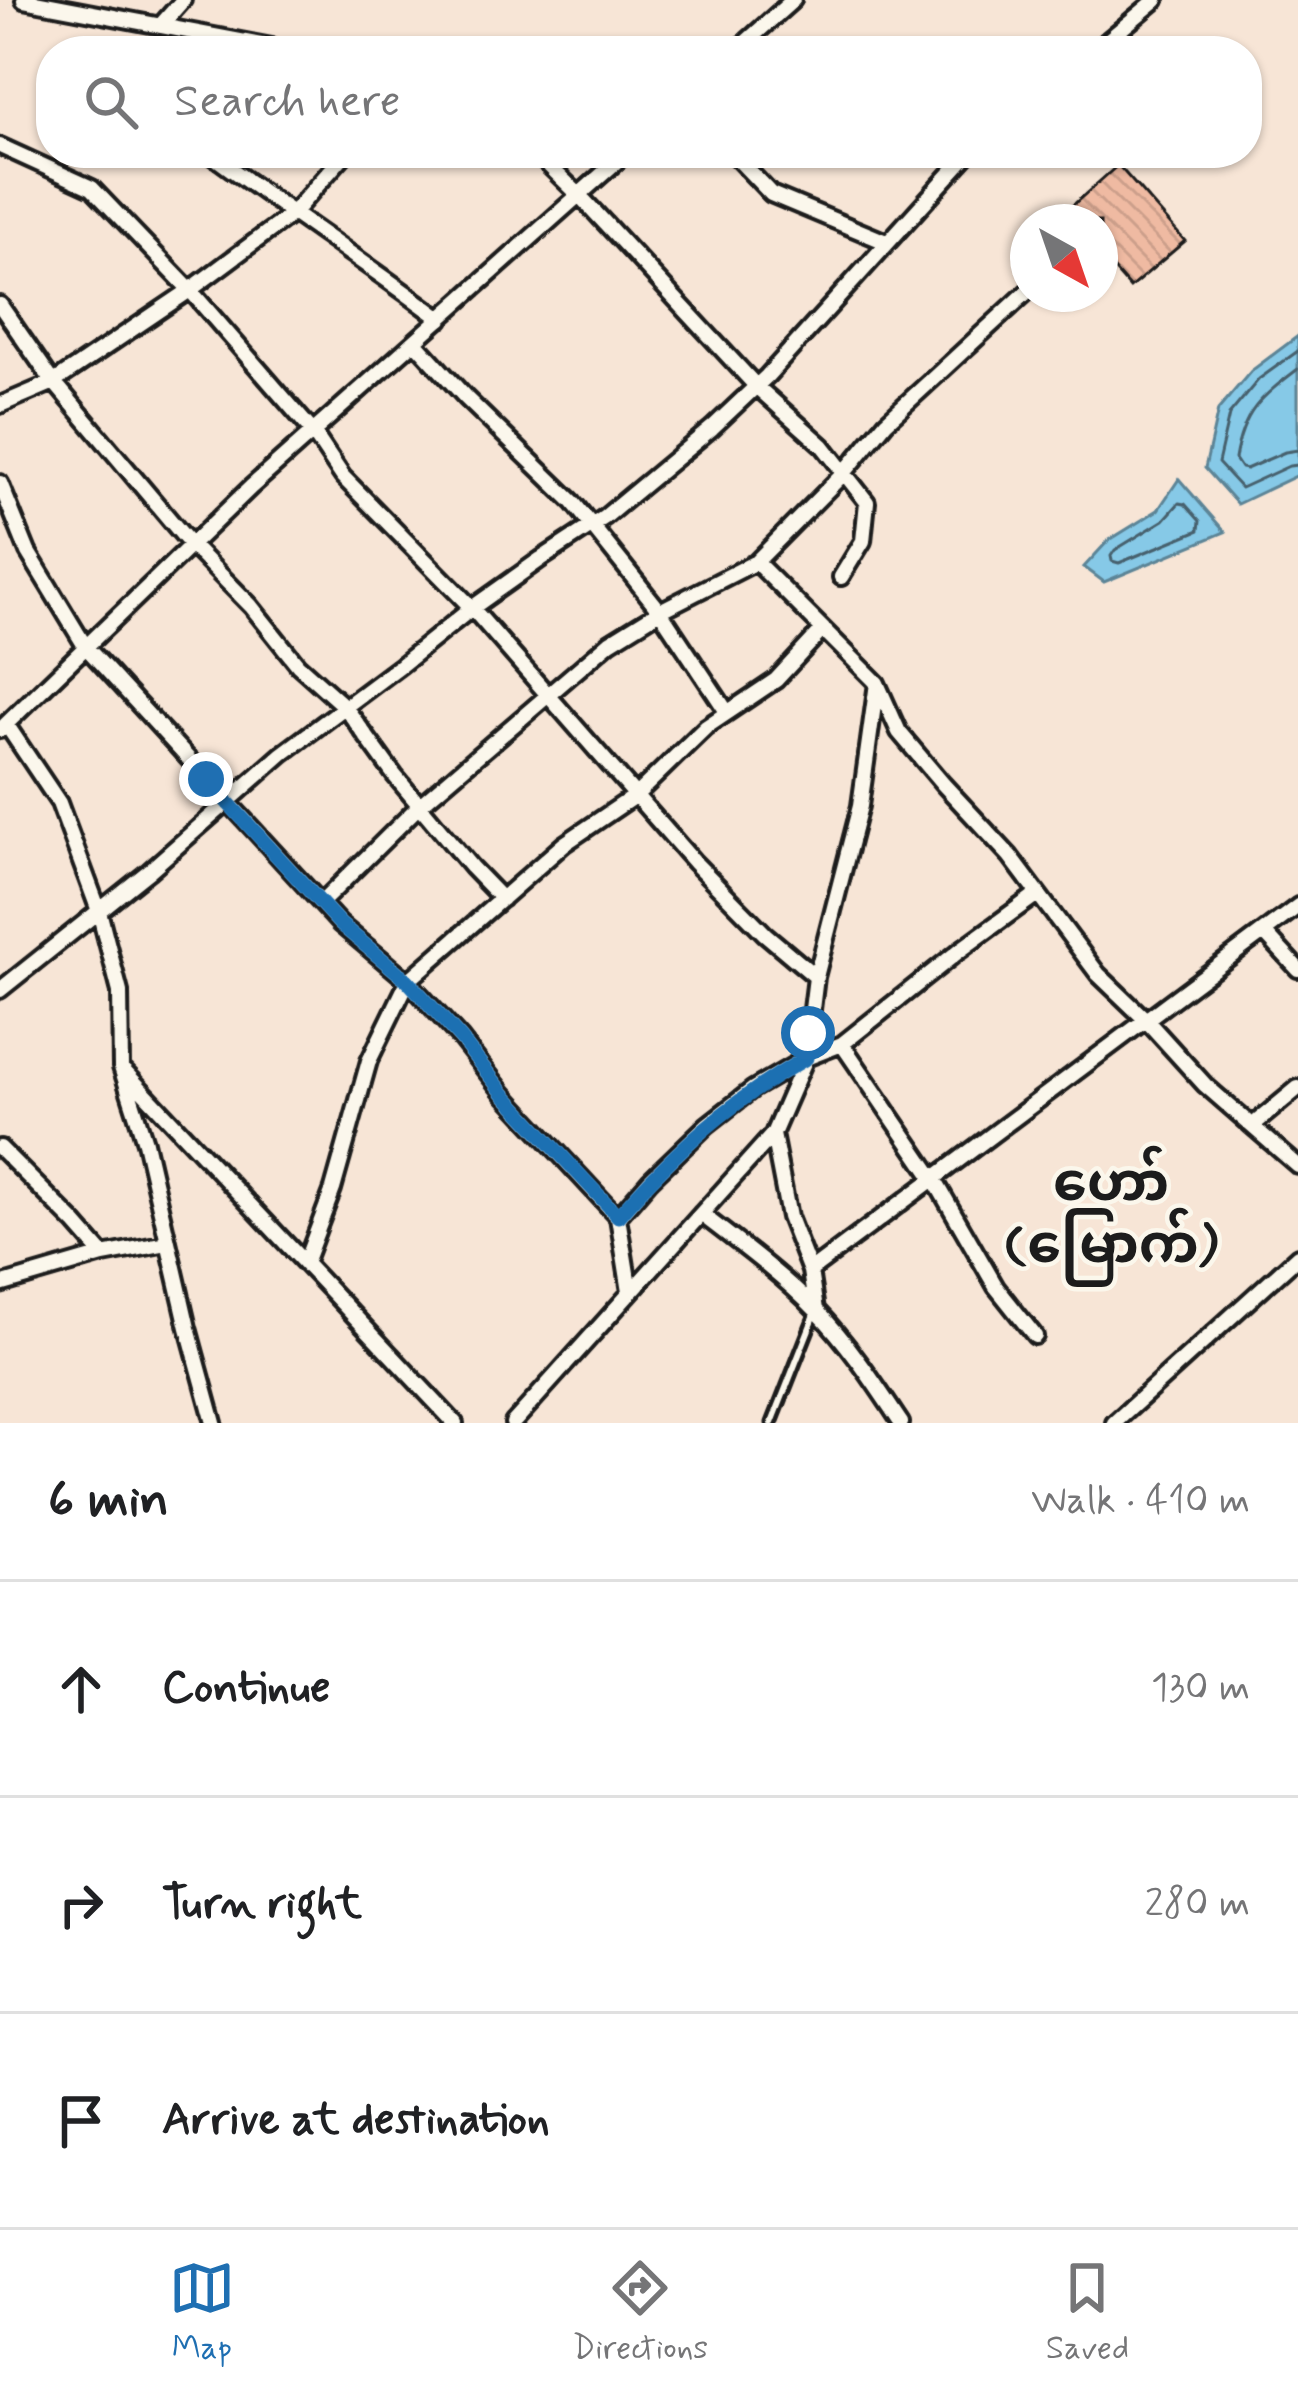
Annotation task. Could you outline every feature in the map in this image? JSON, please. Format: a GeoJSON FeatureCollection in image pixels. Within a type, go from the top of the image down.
{"type":"FeatureCollection","features":[{"type":"Feature","properties":{"kind":"street"},"geometry":{"type":"LineString","coordinates":[[26,0],[200,36]]}},
{"type":"Feature","properties":{"kind":"street"},"geometry":{"type":"LineString","coordinates":[[160,26],[183,0]]}},
{"type":"Feature","properties":{"kind":"street"},"geometry":{"type":"LineString","coordinates":[[753,36],[793,0]]}},
{"type":"Feature","properties":{"kind":"street"},"geometry":{"type":"LineString","coordinates":[[1116,36],[1156,0]]}},
{"type":"Feature","properties":{"kind":"street"},"geometry":{"type":"LineString","coordinates":[[0,146],[36,162]]}},
{"type":"Feature","properties":{"kind":"street"},"geometry":{"type":"LineString","coordinates":[[48,168],[92,188],[190,290],[313,432],[343,477],[472,608],[694,862],[816,977]]}},
{"type":"Feature","properties":{"kind":"street"},"geometry":{"type":"LineString","coordinates":[[229,168],[441,320]]}},
{"type":"Feature","properties":{"kind":"street"},"geometry":{"type":"LineString","coordinates":[[0,405],[54,382],[190,290],[292,214],[333,168]]}},
{"type":"Feature","properties":{"kind":"street"},"geometry":{"type":"LineString","coordinates":[[551,168],[757,386],[823,446],[868,502],[863,541],[841,577]]}},
{"type":"Feature","properties":{"kind":"street"},"geometry":{"type":"LineString","coordinates":[[214,1423],[145,1142],[121,1067],[120,992],[99,911],[59,803],[3,727],[313,432],[610,168]]}},
{"type":"Feature","properties":{"kind":"street"},"geometry":{"type":"LineString","coordinates":[[746,168],[771,194],[886,242]]}},
{"type":"Feature","properties":{"kind":"street"},"geometry":{"type":"LineString","coordinates":[[0,990],[282,754],[472,608],[593,525],[712,428],[757,386],[955,168]]}},
{"type":"Feature","properties":{"kind":"street"},"geometry":{"type":"LineString","coordinates":[[0,305],[54,382],[191,545],[251,606],[298,664],[345,707],[420,806],[502,899]]}},
{"type":"Feature","properties":{"kind":"street"},"geometry":{"type":"LineString","coordinates":[[321,903],[420,806],[610,642],[756,562],[886,422],[1010,307]]}},
{"type":"Feature","properties":{"kind":"street"},"geometry":{"type":"LineString","coordinates":[[415,342],[593,525],[660,611],[727,712]]}},
{"type":"Feature","properties":{"kind":"street"},"geometry":{"type":"LineString","coordinates":[[0,483],[28,552],[85,646],[340,924],[408,981],[504,1094],[618,1216],[630,1292]]}},
{"type":"Feature","properties":{"kind":"street"},"geometry":{"type":"LineString","coordinates":[[756,562],[877,683],[899,732],[1010,856],[1098,974],[1204,1085],[1298,1166]]}},
{"type":"Feature","properties":{"kind":"street"},"geometry":{"type":"LineString","coordinates":[[305,1263],[333,1189],[369,1061],[408,981],[564,844],[636,795],[706,727],[776,680],[823,628]]}},
{"type":"Feature","properties":{"kind":"street"},"geometry":{"type":"LineString","coordinates":[[513,1423],[772,1134],[806,1058],[816,977],[860,806],[877,683]]}},
{"type":"Feature","properties":{"kind":"street"},"geometry":{"type":"LineString","coordinates":[[618,1216],[707,1125],[753,1089],[806,1058],[842,1044],[1036,893]]}},
{"type":"Feature","properties":{"kind":"street"},"geometry":{"type":"LineString","coordinates":[[810,1271],[1298,906]]}},
{"type":"Feature","properties":{"kind":"street"},"geometry":{"type":"LineString","coordinates":[[1264,932],[1298,969]]}},
{"type":"Feature","properties":{"kind":"street"},"geometry":{"type":"LineString","coordinates":[[842,1044],[934,1179],[996,1287],[1035,1336]]}},
{"type":"Feature","properties":{"kind":"street"},"geometry":{"type":"LineString","coordinates":[[121,1067],[455,1423]]}},
{"type":"Feature","properties":{"kind":"street"},"geometry":{"type":"LineString","coordinates":[[1253,1125],[1298,1088]]}},
{"type":"Feature","properties":{"kind":"street"},"geometry":{"type":"LineString","coordinates":[[772,1134],[789,1217],[810,1271],[816,1310]]}},
{"type":"Feature","properties":{"kind":"street"},"geometry":{"type":"LineString","coordinates":[[0,1148],[103,1256]]}},
{"type":"Feature","properties":{"kind":"street"},"geometry":{"type":"LineString","coordinates":[[701,1214],[816,1310],[901,1423]]}},
{"type":"Feature","properties":{"kind":"street"},"geometry":{"type":"LineString","coordinates":[[0,1285],[167,1243]]}},
{"type":"Feature","properties":{"kind":"street"},"geometry":{"type":"LineString","coordinates":[[1114,1423],[1298,1256]]}},
{"type":"Feature","properties":{"kind":"lane"},"geometry":{"type":"LineString","coordinates":[[772,1423],[816,1310]]}},
{"type":"Feature","properties":{"kind":"water"},"geometry":{"type":"Polygon","coordinates":[[[1298,336],[1298,475],[1237,504],[1205,468],[1218,410],[1251,371],[1298,336]]]}},
{"type":"Feature","properties":{"kind":"water"},"geometry":{"type":"Polygon","coordinates":[[[1179,479],[1225,532],[1104,582],[1084,567],[1108,541],[1158,510],[1179,479]]]}},
{"type":"Feature","properties":{"kind":"building"},"geometry":{"type":"Polygon","coordinates":[[[1115,168],[1121,168],[1185,241],[1130,288],[1118,274],[1118,204],[1074,204],[1115,168]]]}},
{"type":"Feature","properties":{"kind":"district","name":"ဟော် (မြောက်)"},"geometry":{"type":"Point","coordinates":[1111,1216]}},
{"type":"Feature","properties":{"kind":"route"},"geometry":{"type":"LineString","coordinates":[[206,779],[340,924],[408,981],[504,1094],[618,1216],[707,1125],[753,1089],[806,1058],[808,1033]]}}]}
